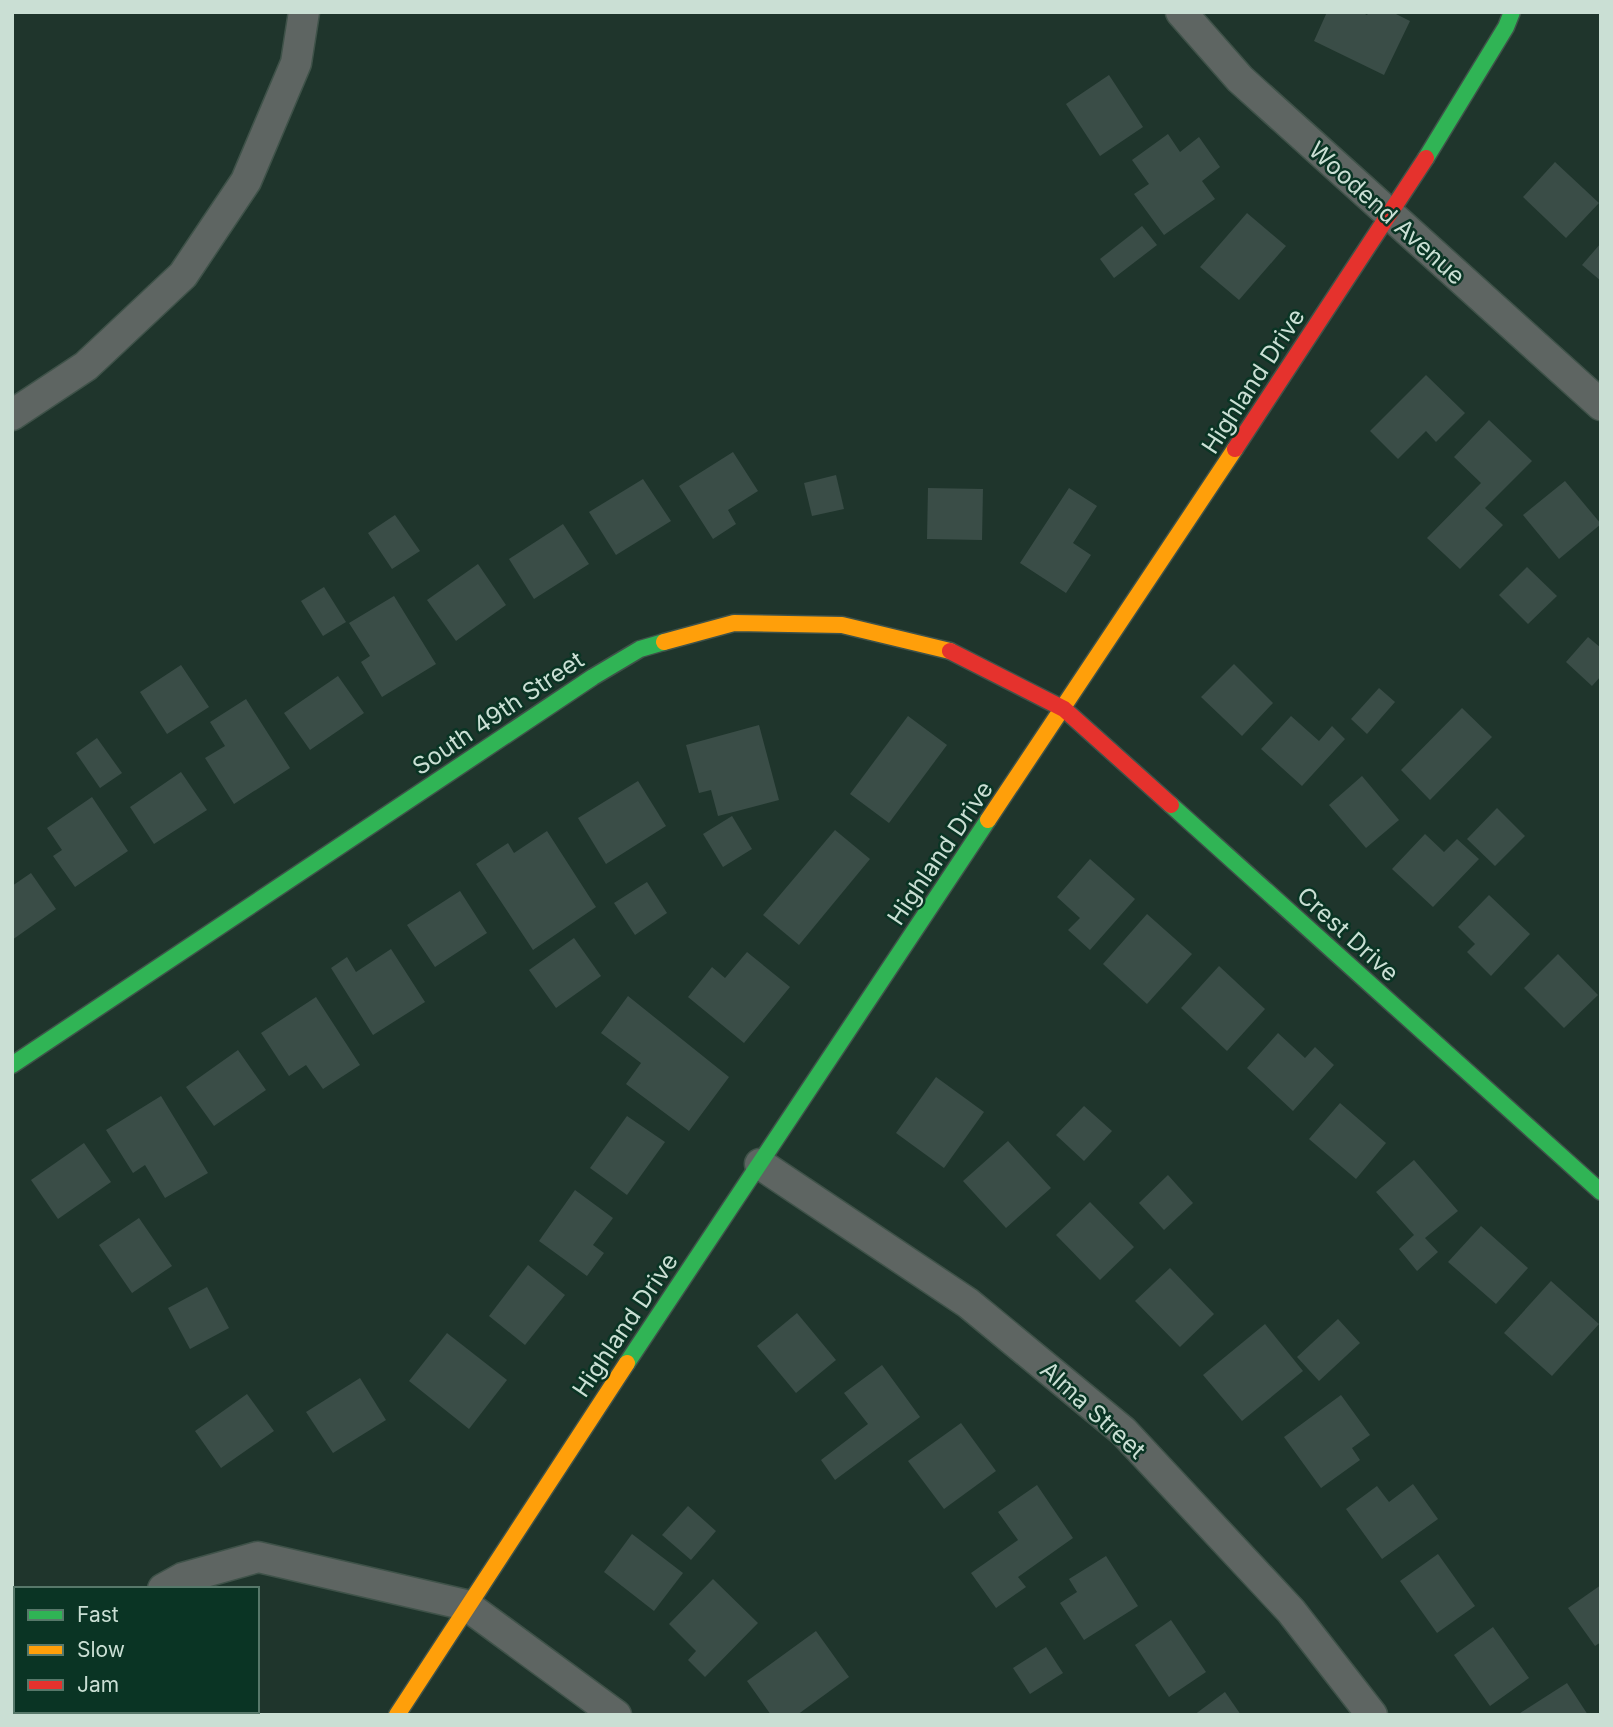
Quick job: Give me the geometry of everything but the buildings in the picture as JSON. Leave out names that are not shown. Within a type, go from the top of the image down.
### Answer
[{"type":"street","points":[[12,415],[86,366],[183,275],[246,181],[296,63],[304,12]]},
{"type":"street","name":"Woodend Avenue","points":[[1181,12],[1240,79],[1601,405]]},
{"type":"street","name":"Highland Drive","points":[[397,1715],[466,1605],[1064,709],[1389,216],[1506,27],[1512,12]]},
{"type":"street","name":"South 49th Street","points":[[12,1065],[581,684],[640,649],[734,623],[842,625],[956,652],[1064,709]]},
{"type":"street","name":"Crest Drive","points":[[1064,709],[1601,1192]]},
{"type":"street","name":"Alma Street","points":[[760,1164],[968,1303],[1123,1431],[1291,1611],[1372,1715]]},
{"type":"street","points":[[167,1587],[183,1578],[258,1557],[466,1605],[617,1715]]},
{"type":"traffic: fast","points":[[1426,158],[1506,27],[1512,12]]},
{"type":"traffic: fast","points":[[12,1065],[593,677],[640,649],[664,642]]},
{"type":"traffic: fast","points":[[1171,805],[1601,1192]]},
{"type":"traffic: fast","points":[[627,1363],[988,820]]},
{"type":"traffic: slow","points":[[988,820],[1235,449]]},
{"type":"traffic: slow","points":[[664,642],[734,623],[842,625],[950,651]]},
{"type":"traffic: slow","points":[[397,1715],[627,1363]]},
{"type":"traffic: jam","points":[[1235,449],[1426,158]]},
{"type":"traffic: jam","points":[[950,651],[1064,709],[1171,805]]}]
